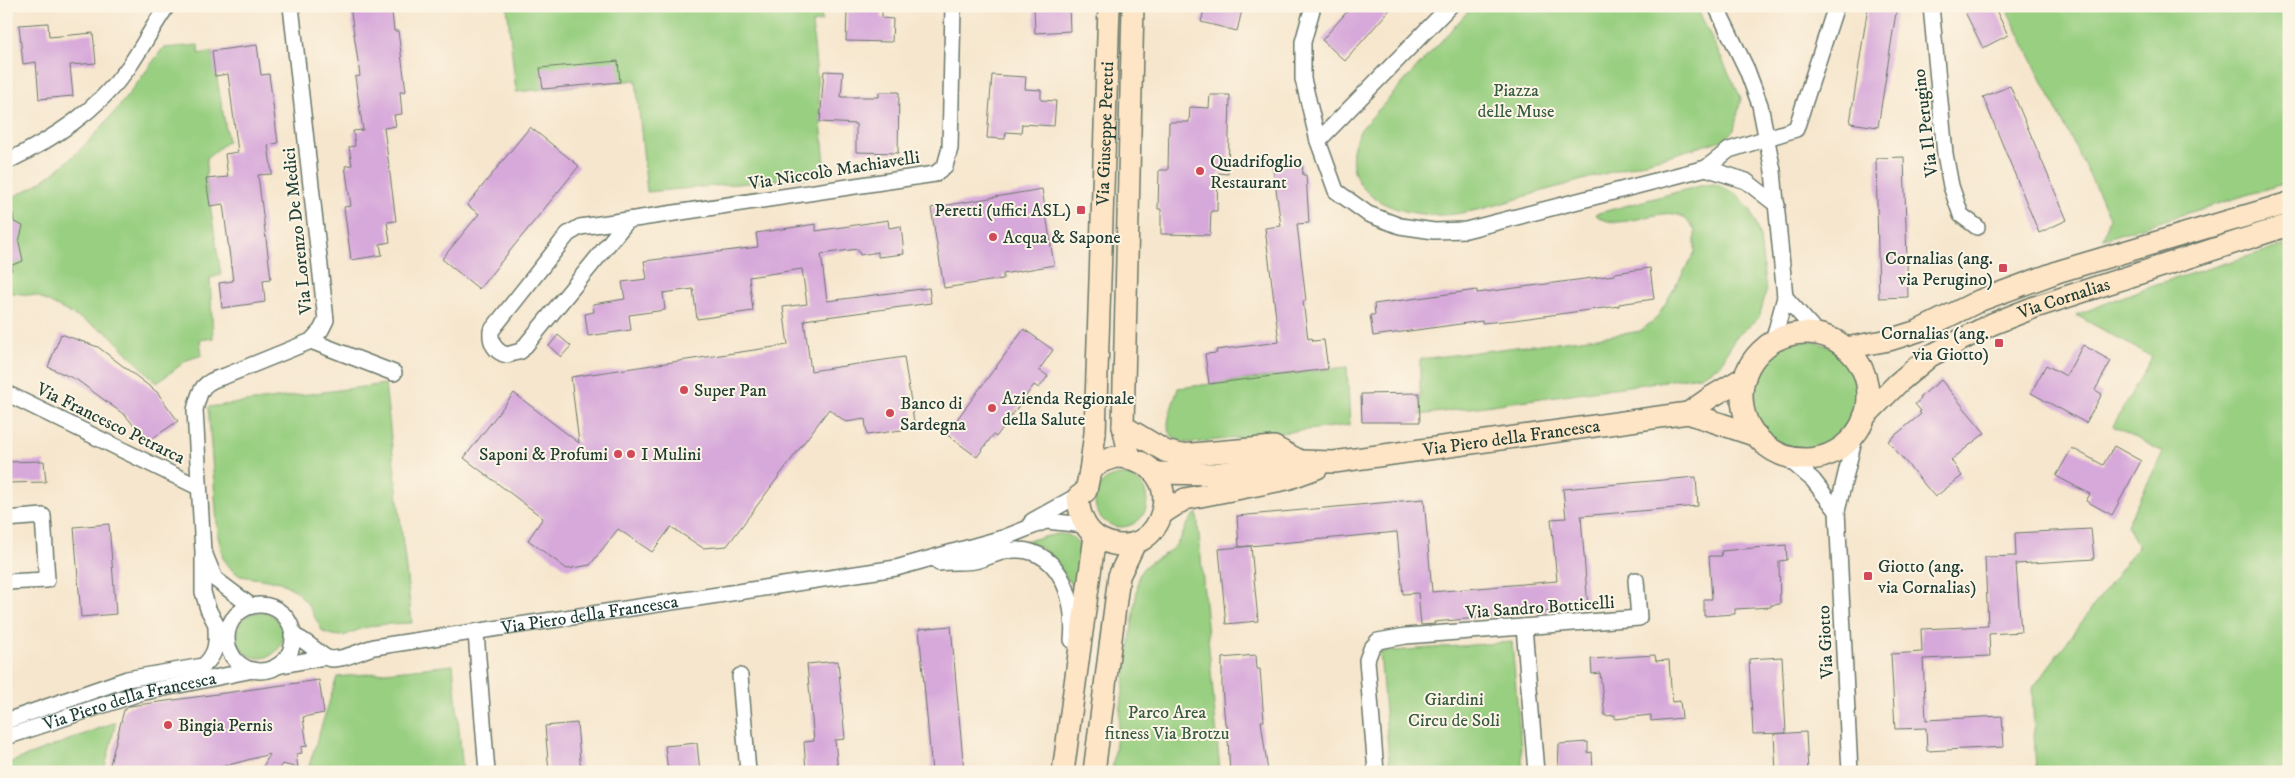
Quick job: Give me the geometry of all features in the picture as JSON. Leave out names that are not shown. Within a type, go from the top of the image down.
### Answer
[{"type":"street","points":[[6,162],[35,148],[71,125],[100,101],[127,69],[167,6]]},
{"type":"street","name":"Via Lorenzo De Medici","points":[[291,6],[326,320],[321,330],[311,341]]},
{"type":"street","name":"Via Niccolò Machiavelli","points":[[628,220],[521,351],[507,355],[496,349],[491,342],[491,332],[568,234],[580,227],[935,174],[945,166],[950,148],[953,6]]},
{"type":"street","name":"Via Giuseppe Peretti","points":[[1090,470],[1095,434],[1109,6]]},
{"type":"street","name":"Via Giuseppe Peretti","points":[[1130,458],[1123,426],[1133,6]]},
{"type":"street","points":[[1313,6],[1303,42],[1303,79],[1318,141],[1336,191],[1368,214],[1400,226],[1434,231],[1466,230],[1706,168],[1729,150],[1796,129],[1836,6]]},
{"type":"street","points":[[1318,141],[1450,6]]},
{"type":"street","points":[[1716,6],[1747,70],[1760,105],[1767,138],[1777,205],[1785,297],[1773,342]]},
{"type":"street","name":"Via Il Perugino","points":[[1931,6],[1945,154],[1951,186],[1961,215],[1977,227]]},
{"type":"street","points":[[1706,168],[1746,181],[1777,205]]},
{"type":"street","name":"Via Cornalias","points":[[1846,348],[1889,340],[1918,331],[1981,300],[2060,271],[2289,203]]},
{"type":"street","name":"Via Cornalias","points":[[1860,424],[1898,383],[1930,356],[1992,324],[2036,307],[2289,225]]},
{"type":"street","points":[[1785,297],[1818,334]]},
{"type":"street","points":[[1785,456],[1803,459],[1829,454],[1844,445],[1860,424],[1868,392],[1861,368],[1846,348],[1832,339],[1818,334],[1794,334],[1773,342],[1756,357],[1745,377],[1742,392],[1743,408],[1748,423],[1757,436],[1767,446],[1785,456],[1813,480],[1837,511]]},
{"type":"street","points":[[232,655],[208,609],[203,592],[204,552],[198,487],[195,410],[199,390],[212,380],[311,341],[394,373]]},
{"type":"street","name":"Via Piero della Francesca","points":[[1688,413],[1745,377]]},
{"type":"street","name":"Via Francesco Petrarca","points":[[6,393],[198,487]]},
{"type":"street","name":"Via Piero della Francesca","points":[[1155,473],[1215,474],[1300,461],[1334,462],[1688,413],[1757,436]]},
{"type":"street","name":"Via Giotto","points":[[1850,772],[1837,511],[1860,424]]},
{"type":"street","points":[[1123,426],[1165,451],[1180,455],[1274,447],[1300,461]]},
{"type":"street","points":[[1115,457],[1130,458],[1143,463],[1155,473],[1164,492],[1163,513],[1158,526],[1148,536],[1135,542],[1121,545],[1107,542],[1090,531],[1079,512],[1078,497],[1086,491],[1090,470],[1101,462],[1115,457]]},
{"type":"street","name":"Via Piero della Francesca","points":[[1163,513],[1184,499],[1287,479],[1334,462]]},
{"type":"street","name":"Via Piero della Francesca","points":[[1003,538],[1086,491]]},
{"type":"street","points":[[6,519],[43,516],[47,580],[6,582]]},
{"type":"street","name":"Via Piero della Francesca","points":[[896,568],[1003,538],[1046,521],[1090,531]]},
{"type":"street","points":[[1063,772],[1091,573],[1090,531]]},
{"type":"street","points":[[1094,772],[1119,576],[1135,542]]},
{"type":"street","name":"Via Piero della Francesca","points":[[6,736],[140,693],[253,670],[267,670],[276,666],[325,657],[342,658],[374,647],[896,568],[974,561],[1006,550],[1016,549],[1031,552],[1044,558],[1061,577],[1073,607],[1072,652],[1075,678]]},
{"type":"street","points":[[204,552],[215,579],[251,606],[261,605],[276,609],[287,620],[292,635],[288,655],[276,666]]},
{"type":"street","name":"Via Sandro Botticelli","points":[[1376,772],[1368,660],[1371,649],[1378,640],[1406,636],[1639,618],[1636,580]]},
{"type":"street","name":"Via Piero della Francesca","points":[[251,606],[240,611],[229,626],[227,638],[232,655],[238,663],[253,670]]},
{"type":"street","name":"Via Piero della Francesca","points":[[6,721],[127,679],[203,666],[210,660],[216,650],[216,624]]},
{"type":"street","points":[[1524,627],[1536,772]]},
{"type":"street","points":[[476,633],[487,772]]},
{"type":"street","points":[[292,635],[303,638],[325,657]]},
{"type":"street","points":[[740,676],[748,772]]},
{"type":"green space","points":[[507,6],[820,6],[822,21],[812,23],[826,176],[647,192],[636,80],[516,92]]},
{"type":"green space","name":"Piazza delle Muse","points":[[1473,6],[1696,6],[1741,98],[1734,130],[1726,139],[1476,210],[1449,215],[1436,215],[1421,214],[1391,207],[1366,191],[1358,180],[1353,167],[1353,150],[1356,140],[1361,129]]},
{"type":"green space","points":[[2005,6],[2289,6],[2289,182],[2103,239],[2110,217]]},
{"type":"green space","points":[[198,45],[199,54],[212,51],[228,141],[207,158],[206,179],[221,275],[210,278],[213,338],[200,340],[202,355],[187,360],[157,383],[108,333],[37,296],[6,292],[6,199],[30,189],[74,156],[114,113],[163,48]]},
{"type":"green space","points":[[1715,184],[1735,193],[1751,210],[1760,238],[1766,292],[1759,318],[1735,338],[1720,365],[1700,376],[1420,415],[1420,359],[1629,333],[1640,331],[1657,318],[1695,252],[1695,230],[1688,221],[1678,215],[1659,214],[1614,222],[1604,220],[1595,214],[1703,185]]},
{"type":"green space","points":[[2289,244],[2289,772],[2036,772],[2032,689],[2138,546],[2127,525],[2163,452],[2113,426],[2152,357],[2076,315],[2153,285]]},
{"type":"green space","points":[[1805,341],[1826,345],[1843,357],[1855,374],[1859,395],[1855,416],[1843,433],[1826,445],[1805,449],[1784,445],[1767,433],[1755,416],[1751,395],[1755,374],[1767,357],[1784,345]]},
{"type":"green space","points":[[1347,367],[1350,425],[1192,443],[1180,441],[1173,437],[1169,431],[1169,416],[1178,388]]},
{"type":"green space","points":[[385,384],[412,623],[379,625],[361,629],[347,635],[331,635],[323,632],[307,603],[295,590],[280,582],[240,576],[231,569],[223,558],[218,536],[208,407]]},
{"type":"green space","points":[[1116,475],[1126,475],[1140,482],[1147,496],[1147,506],[1140,520],[1126,527],[1116,527],[1106,523],[1099,516],[1095,506],[1095,496],[1099,486],[1106,479]]},
{"type":"green space","name":"Parco Area fitness Via Brotzu","points":[[1197,513],[1220,772],[1112,772],[1139,575],[1150,562],[1175,546],[1190,520]]},
{"type":"green space","points":[[1058,534],[1071,536],[1080,546],[1075,591],[1060,568],[1042,549],[1025,541]]},
{"type":"green space","points":[[260,612],[273,616],[279,622],[283,635],[279,648],[273,654],[260,658],[247,654],[241,648],[237,635],[241,622],[247,616]]},
{"type":"green space","name":"Giardini Circu de Soli","points":[[1512,642],[1523,772],[1390,772],[1380,652]]},
{"type":"green space","points":[[453,665],[463,772],[307,772],[337,677]]},
{"type":"green space","points":[[116,722],[104,772],[6,772],[6,764]]},
{"type":"building","points":[[350,6],[383,6],[384,13],[392,11],[394,31],[398,31],[406,91],[400,92],[402,114],[394,115],[396,126],[384,128],[396,221],[387,222],[390,242],[380,244],[382,255],[351,260],[344,207],[351,206],[345,166],[352,165],[349,147],[355,146],[353,131],[363,130],[355,77],[360,76]]},
{"type":"building","points":[[855,6],[882,6],[882,18],[893,19],[892,42],[846,41],[847,12],[855,12]]},
{"type":"building","points":[[1034,6],[1069,6],[1070,31],[1035,33]]},
{"type":"building","points":[[1205,6],[1243,6],[1237,31],[1201,22]]},
{"type":"building","points":[[1352,6],[1393,6],[1345,61],[1322,40]]},
{"type":"building","points":[[1868,6],[1897,6],[1878,127],[1850,123]]},
{"type":"building","points":[[1962,6],[1994,6],[2008,35],[1983,48]]},
{"type":"building","points":[[48,23],[49,37],[93,33],[96,63],[70,65],[73,96],[39,99],[36,62],[23,64],[19,25]]},
{"type":"building","points":[[257,45],[261,75],[269,74],[278,143],[268,145],[272,174],[258,175],[271,279],[263,280],[265,302],[222,308],[219,283],[233,281],[223,204],[210,206],[206,179],[228,177],[225,154],[238,152],[228,74],[215,76],[212,51]]},
{"type":"building","points":[[618,61],[620,82],[543,89],[540,68]]},
{"type":"building","points":[[824,71],[843,72],[841,97],[879,97],[879,92],[899,92],[898,153],[856,152],[856,124],[820,122]]},
{"type":"building","points":[[992,75],[1026,77],[1025,89],[1041,90],[1041,100],[1056,101],[1054,126],[1022,124],[1021,133],[1006,132],[1005,139],[987,138]]},
{"type":"building","points":[[2010,86],[2067,220],[2039,233],[1983,97]]},
{"type":"building","points":[[1210,95],[1230,95],[1228,174],[1218,173],[1217,211],[1211,211],[1210,235],[1161,234],[1161,209],[1158,209],[1159,170],[1168,170],[1169,122],[1189,122],[1190,107],[1209,108]]},
{"type":"building","points":[[530,127],[579,166],[479,289],[442,259],[479,214],[467,205]]},
{"type":"building","points":[[1904,157],[1908,297],[1879,298],[1876,158]]},
{"type":"building","points":[[1302,163],[1303,175],[1306,175],[1309,223],[1297,224],[1306,301],[1303,301],[1308,339],[1312,338],[1313,341],[1324,340],[1328,369],[1209,384],[1205,354],[1217,353],[1216,350],[1279,342],[1265,228],[1281,226],[1273,167]]},
{"type":"building","name":"Acqua & Sapone","points":[[1042,189],[1054,265],[1003,274],[1003,279],[944,288],[931,208]]},
{"type":"building","points":[[13,214],[14,222],[23,226],[19,242],[23,261],[12,265],[11,271],[6,270],[6,215]]},
{"type":"building","name":"I Mulini","points":[[888,220],[889,228],[901,226],[904,254],[878,257],[878,252],[860,255],[858,249],[821,254],[827,301],[929,288],[931,303],[804,320],[811,371],[904,357],[915,428],[867,435],[865,419],[846,422],[829,409],[727,546],[703,548],[671,527],[652,552],[618,529],[590,565],[567,569],[528,540],[543,518],[464,458],[514,393],[579,443],[571,377],[788,345],[783,307],[807,304],[802,269],[749,277],[753,311],[697,319],[693,289],[663,293],[665,310],[629,315],[631,330],[588,336],[585,314],[594,312],[593,304],[625,299],[622,282],[647,279],[644,261],[758,247],[756,233],[816,224],[816,231]]},
{"type":"building","points":[[1650,268],[1654,299],[1619,304],[1619,306],[1514,320],[1482,323],[1482,321],[1373,336],[1370,315],[1375,315],[1374,304],[1477,290],[1477,293],[1615,275],[1615,273]]},
{"type":"building","name":"Azienda Regionale della Salute","points":[[1024,329],[1053,350],[1039,370],[1048,376],[1039,388],[1034,385],[996,437],[993,435],[977,457],[946,434]]},
{"type":"building","points":[[61,334],[98,347],[157,392],[178,421],[147,442],[126,416],[77,380],[48,367]]},
{"type":"building","points":[[558,335],[571,346],[561,357],[549,346]]},
{"type":"building","points":[[2083,345],[2111,361],[2095,390],[2102,394],[2086,423],[2031,393],[2046,365],[2066,376]]},
{"type":"building","points":[[1941,380],[1985,433],[1951,460],[1962,476],[1935,497],[1888,441],[1921,414],[1919,412],[1921,411],[1915,404],[1921,399],[1920,397]]},
{"type":"building","points":[[1419,393],[1420,422],[1362,422],[1361,394]]},
{"type":"building","points":[[2114,446],[2141,461],[2112,515],[2086,501],[2090,494],[2056,476],[2072,448],[2103,465]]},
{"type":"building","points":[[44,461],[46,482],[6,483],[6,462]]},
{"type":"building","points":[[1696,477],[1698,506],[1581,516],[1588,608],[1434,622],[1435,624],[1421,625],[1418,593],[1403,594],[1397,532],[1239,547],[1237,516],[1424,499],[1432,592],[1557,581],[1551,519],[1566,518],[1563,489]]},
{"type":"building","points":[[109,524],[116,614],[81,617],[74,527]]},
{"type":"building","points":[[2091,529],[2094,559],[2016,564],[2021,632],[1989,634],[1990,656],[1923,659],[1926,720],[2002,716],[2004,747],[1927,751],[1926,728],[1895,729],[1891,654],[1922,652],[1921,629],[1988,626],[1985,557],[2016,556],[2015,533]]},
{"type":"building","points":[[1786,545],[1787,560],[1779,561],[1780,604],[1771,605],[1771,607],[1735,609],[1735,614],[1704,616],[1704,599],[1712,599],[1709,556],[1722,556],[1721,551]]},
{"type":"building","points":[[1251,546],[1258,621],[1226,624],[1219,549]]},
{"type":"building","points":[[951,626],[964,772],[932,772],[919,629]]},
{"type":"building","points":[[1256,655],[1257,669],[1260,669],[1264,721],[1261,721],[1268,772],[1230,772],[1227,724],[1225,724],[1222,687],[1222,658]]},
{"type":"building","points":[[1655,655],[1656,661],[1669,660],[1672,702],[1680,701],[1682,718],[1651,721],[1651,715],[1615,719],[1615,715],[1605,716],[1600,673],[1592,674],[1591,659]]},
{"type":"building","points":[[1782,657],[1786,733],[1753,734],[1749,659]]},
{"type":"building","points":[[838,661],[845,739],[835,740],[838,772],[806,772],[804,742],[814,741],[807,664]]},
{"type":"building","name":"Bingia Pernis","points":[[319,680],[324,713],[303,717],[307,746],[301,747],[302,753],[296,754],[298,768],[282,764],[277,772],[260,772],[270,754],[202,772],[108,772],[124,710],[130,706]]},
{"type":"building","points":[[577,723],[581,772],[549,772],[545,726]]},
{"type":"building","points":[[1806,732],[1808,772],[1776,772],[1774,734]]},
{"type":"building","points":[[1588,742],[1588,753],[1592,752],[1593,771],[1558,772],[1559,744]]},
{"type":"building","points":[[697,743],[700,772],[668,772],[665,746]]},
{"type":"place","name":"Quadrifoglio Restaurant","points":[[1200,171]]},
{"type":"place","name":"Peretti (uffici ASL)","points":[[1081,210]]},
{"type":"place","name":"Acqua & Sapone","points":[[993,237]]},
{"type":"place","name":"Cornalias (ang. via Perugino)","points":[[2003,268]]},
{"type":"place","name":"Cornalias (ang. via Giotto)","points":[[1999,343]]},
{"type":"place","name":"Super Pan","points":[[684,390]]},
{"type":"place","name":"Azienda Regionale della Salute","points":[[992,408]]},
{"type":"place","name":"Banco di Sardegna","points":[[890,413]]},
{"type":"place","name":"Saponi & Profumi","points":[[618,454]]},
{"type":"place","name":"I Mulini","points":[[631,454]]},
{"type":"place","name":"Giotto (ang. via Cornalias)","points":[[1868,576]]},
{"type":"place","name":"Bingia Pernis","points":[[168,725]]}]
